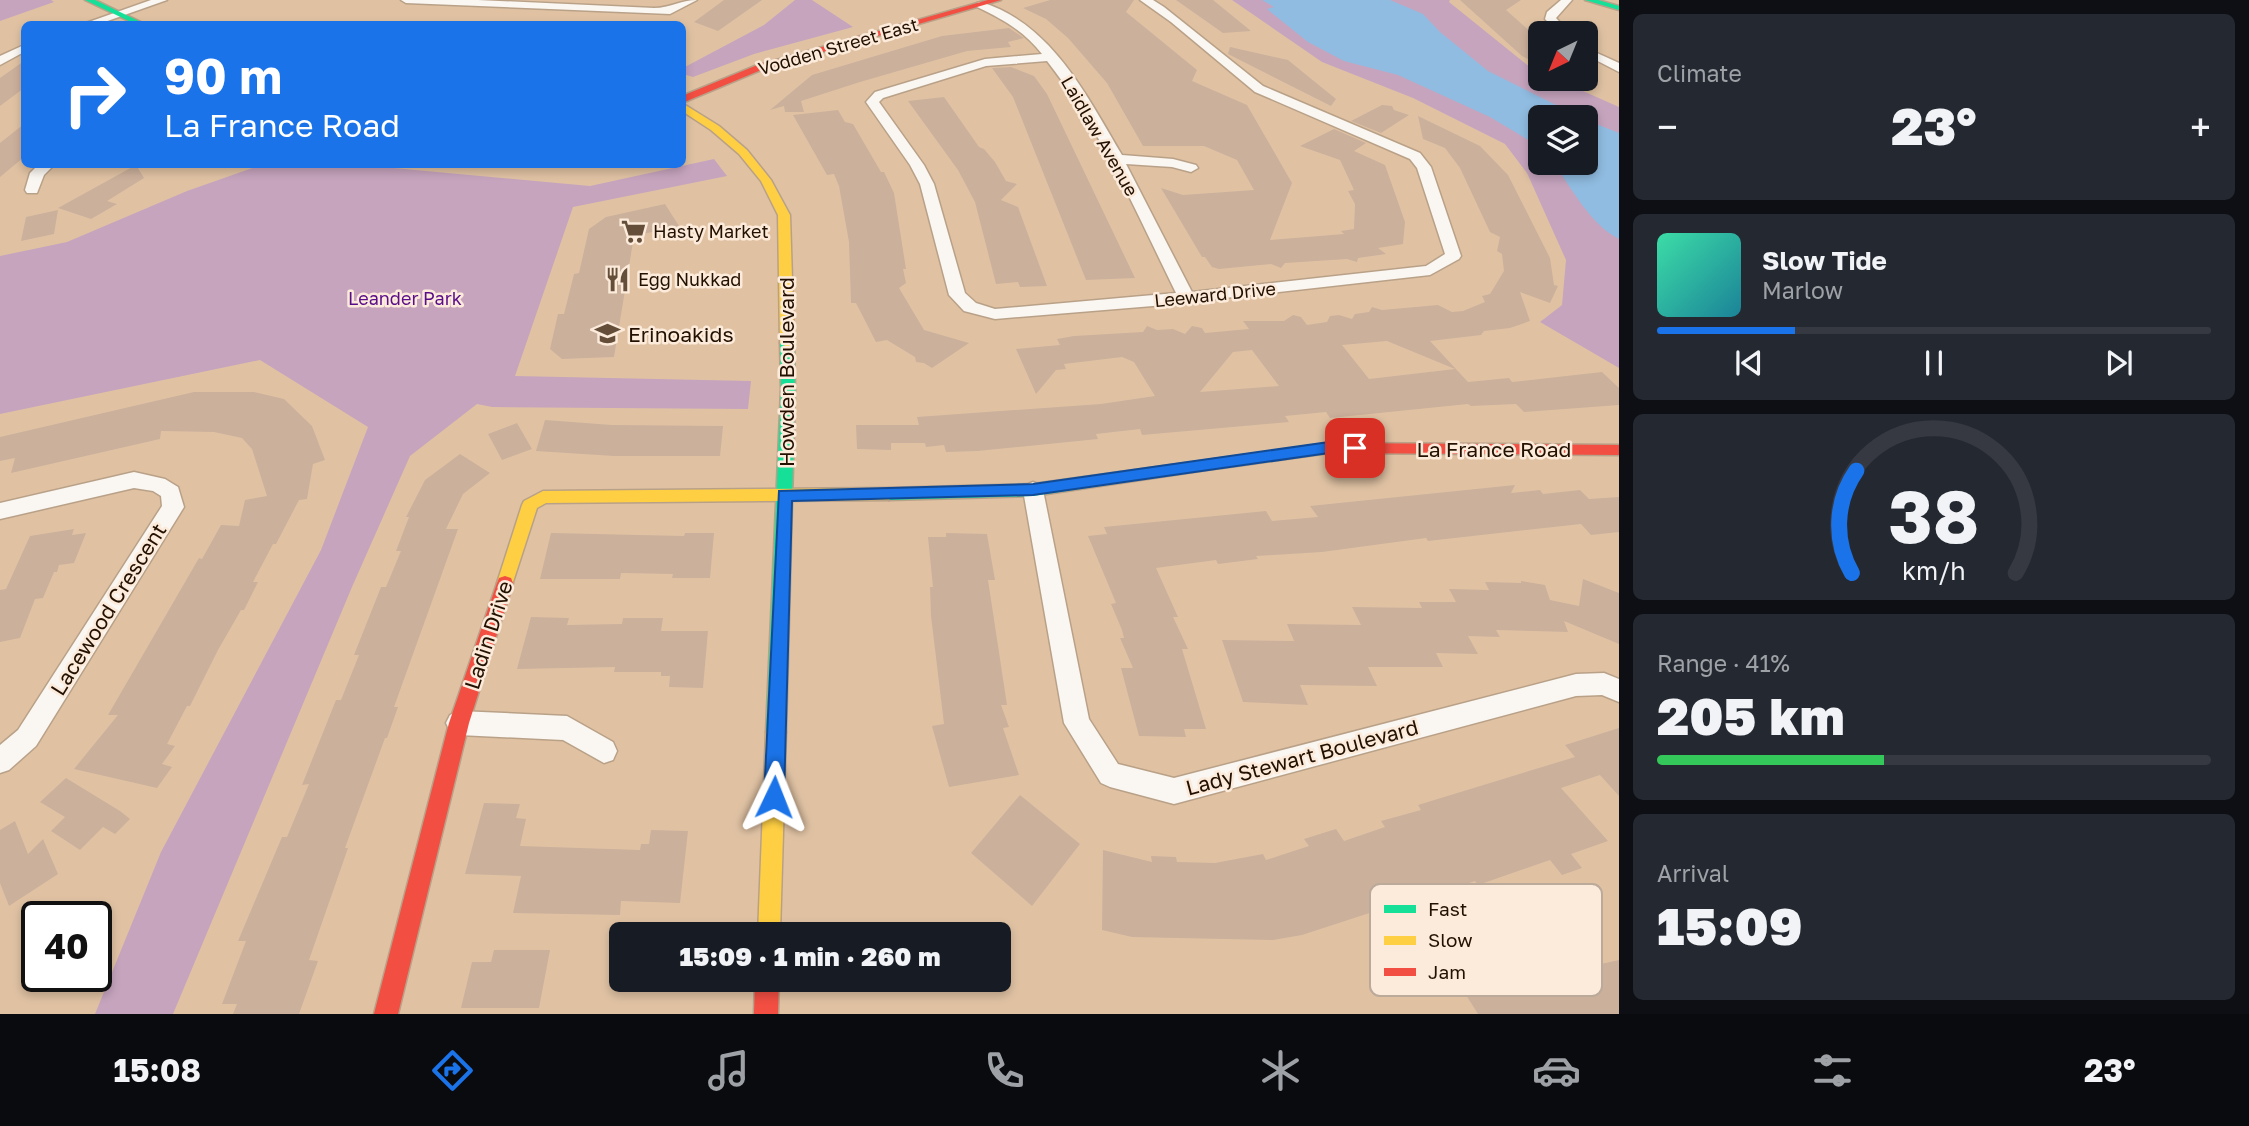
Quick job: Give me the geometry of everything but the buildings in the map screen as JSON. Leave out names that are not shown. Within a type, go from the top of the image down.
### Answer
[{"type":"street","points":[[89,0],[133,21]]},
{"type":"street","points":[[99,21],[162,0]]},
{"type":"street","points":[[405,0],[654,11],[670,11],[692,0]]},
{"type":"street","name":"Leeward Drive","points":[[1051,57],[985,63],[879,95],[872,102],[917,165],[927,184],[957,295],[970,307],[995,314],[1186,296],[1430,270],[1453,256],[1424,167],[1415,156],[1241,79],[1166,12],[1145,0]]},
{"type":"street","points":[[1552,21],[1551,14],[1567,0]]},
{"type":"street","points":[[1589,0],[1619,8]]},
{"type":"street","name":"Laidlaw Avenue","points":[[989,2],[1023,28],[1051,57],[1076,89],[1117,159],[1186,296]]},
{"type":"street","name":"Vodden Street East","points":[[686,98],[758,68],[989,2]]},
{"type":"street","points":[[0,61],[21,50]]},
{"type":"street","points":[[1598,57],[1619,68]]},
{"type":"street","name":"Howden Boulevard","points":[[686,109],[740,146],[759,166],[775,192],[784,215],[789,323],[769,922]]},
{"type":"street","points":[[1117,159],[1173,163],[1191,168]]},
{"type":"street","points":[[32,190],[37,173],[43,168]]},
{"type":"street","name":"La France Road","points":[[784,495],[1033,490],[1329,448],[1619,450]]},
{"type":"street","name":"Lacewood Crescent","points":[[0,512],[134,480],[158,484],[172,492],[173,507],[27,738],[0,761]]},
{"type":"street","name":"Lady Stewart Boulevard","points":[[1033,490],[1077,723],[1110,774],[1174,791],[1576,685],[1604,684],[1619,691]]},
{"type":"street","name":"Ladin Drive","points":[[386,1014],[459,723],[530,505],[543,497],[558,495],[784,495]]},
{"type":"street","points":[[459,723],[567,728],[604,751]]},
{"type":"street","points":[[766,1014],[767,992]]},
{"type":"green space","points":[[0,0],[51,0],[54,2],[0,21]]},
{"type":"green space","points":[[795,0],[812,0],[853,27],[754,54],[693,77],[686,75],[686,66],[764,25]]},
{"type":"green space","points":[[1232,0],[1450,0],[1449,2],[1528,66],[1528,91],[1583,91],[1619,107],[1619,368],[1540,322],[1562,305],[1566,260],[1527,173],[1505,144],[1413,98],[1322,62]]},
{"type":"green space","name":"Leander Park","points":[[714,159],[727,176],[573,207],[515,376],[751,381],[748,409],[492,407],[477,404],[410,456],[352,587],[173,1014],[95,1014],[104,992],[112,992],[112,972],[161,852],[321,550],[368,427],[260,360],[0,414],[0,256],[67,242],[187,191],[252,168],[394,168],[590,186],[673,168],[686,168],[686,165]]},
{"type":"water","points":[[1262,0],[1390,0],[1423,14],[1440,32],[1488,71],[1556,105],[1528,105],[1528,140],[1490,117],[1398,75],[1344,61],[1308,42],[1267,9],[1274,7]]},
{"type":"water","points":[[1598,125],[1619,133],[1619,239],[1599,225],[1562,175],[1598,175]]},
{"type":"traffic: fast","points":[[89,0],[134,21]]},
{"type":"traffic: fast","points":[[1589,0],[1619,8]]},
{"type":"traffic: fast","points":[[776,732],[788,389],[787,343]]},
{"type":"traffic: fast","points":[[889,494],[1033,490],[1222,463]]},
{"type":"traffic: slow","points":[[686,109],[715,128],[743,152],[766,180],[784,215],[787,343]]},
{"type":"traffic: slow","points":[[505,583],[530,505],[543,497],[889,494]]},
{"type":"traffic: slow","points":[[769,922],[776,732]]},
{"type":"traffic: jam","points":[[686,98],[758,68],[997,0]]},
{"type":"traffic: jam","points":[[1222,463],[1329,448],[1619,450]]},
{"type":"traffic: jam","points":[[386,1014],[459,723],[505,583]]},
{"type":"traffic: jam","points":[[766,1014],[767,992]]},
{"type":"place","name":"Hasty Market","points":[[633,231]]},
{"type":"place","name":"Egg Nukkad","points":[[618,279]]},
{"type":"place","name":"Erinoakids","points":[[608,334]]},
{"type":"route","points":[[774,797],[784,495],[1033,490],[1329,448],[1355,448]]}]
